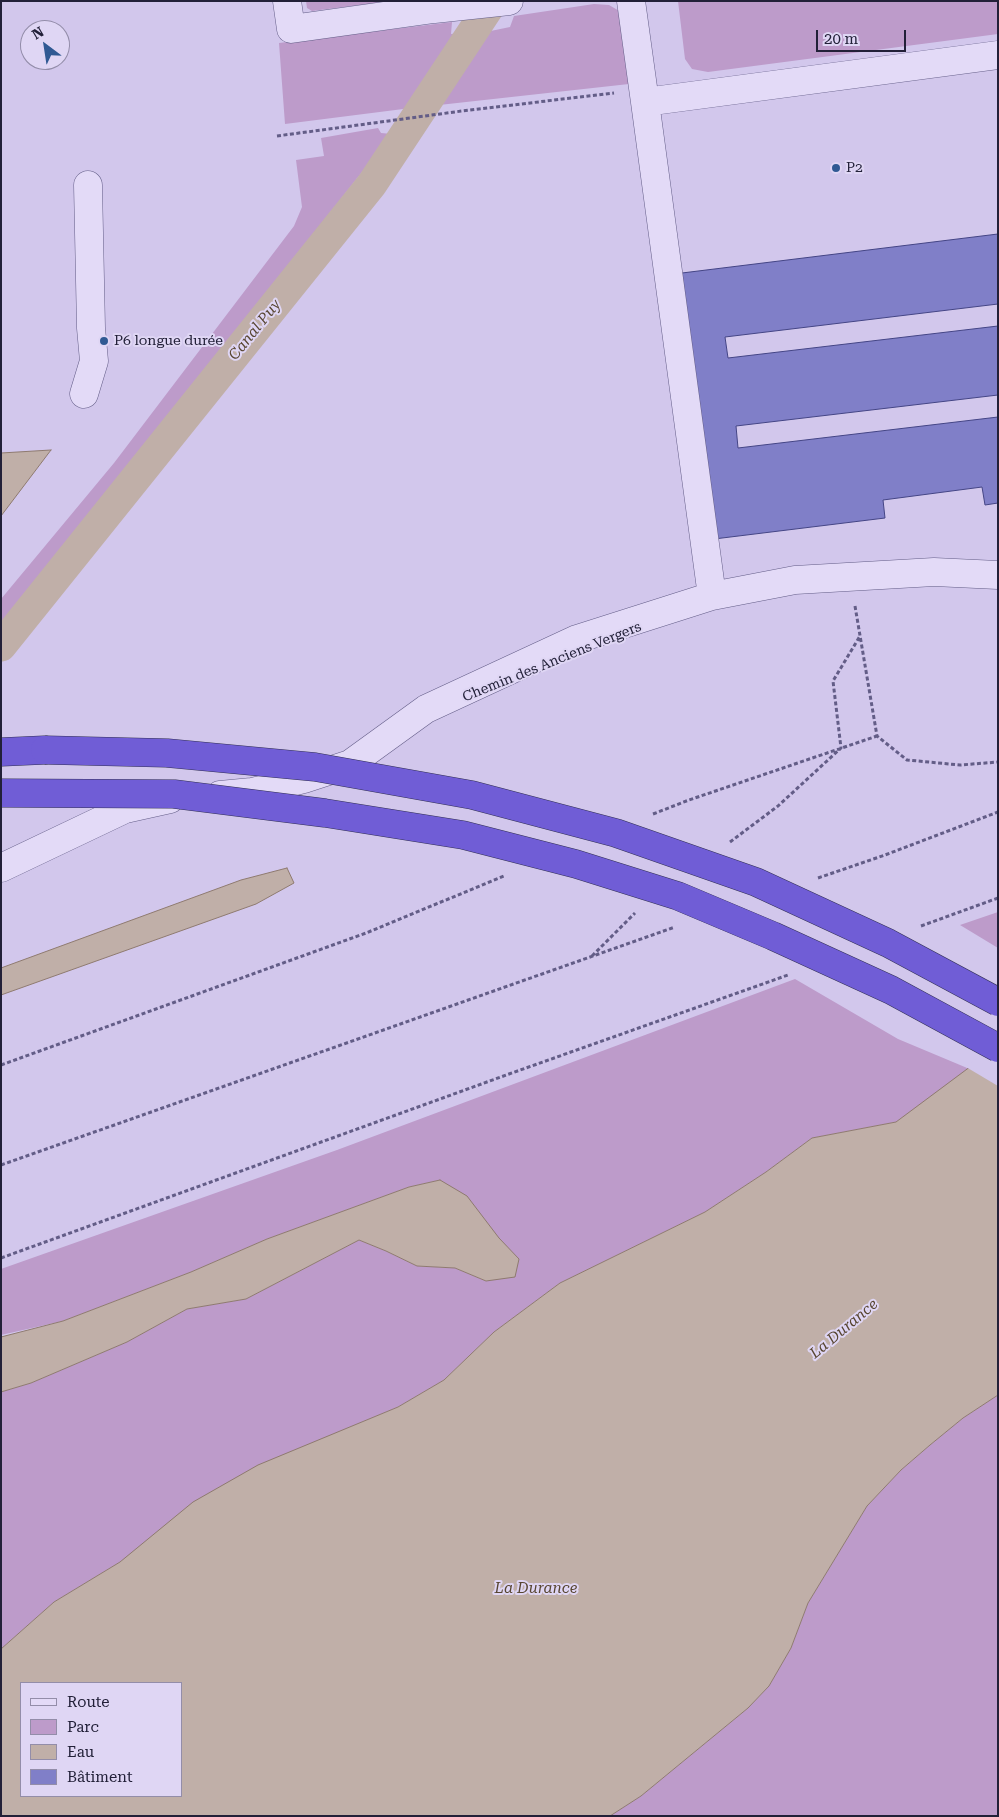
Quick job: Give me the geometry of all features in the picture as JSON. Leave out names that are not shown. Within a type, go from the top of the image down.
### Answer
[{"type":"highway","points":[[1,752],[45,750],[177,754],[314,767],[472,795],[616,833],[756,882],[888,943],[998,1002]]},
{"type":"highway","points":[[1,793],[174,794],[325,812],[463,835],[576,864],[678,896],[773,936],[891,990],[998,1048]]},
{"type":"lane","points":[[287,1],[291,29],[434,5],[469,6],[509,1]]},
{"type":"lane","points":[[631,1],[712,596]]},
{"type":"lane","points":[[644,96],[998,55]]},
{"type":"lane","points":[[84,394],[94,361],[91,328],[88,185]]},
{"type":"lane","points":[[1,868],[125,810],[169,799],[252,792],[304,779],[350,764],[426,709],[577,639],[712,596],[795,580],[934,572],[998,575]]},
{"type":"path","points":[[278,136],[462,111],[644,96]]},
{"type":"path","points":[[849,577],[877,736],[906,760],[960,765],[998,762]]},
{"type":"path","points":[[841,748],[832,681],[860,636]]},
{"type":"path","points":[[652,815],[689,800],[877,736]]},
{"type":"path","points":[[812,880],[885,855],[998,812]]},
{"type":"path","points":[[1,1065],[366,933],[504,876]]},
{"type":"path","points":[[920,927],[998,898]]},
{"type":"path","points":[[1,1166],[683,924]]},
{"type":"path","points":[[1,1258],[789,975]]},
{"type":"green space","points":[[306,1],[392,1],[312,11],[307,8]]},
{"type":"green space","points":[[678,1],[998,1],[998,34],[708,72],[692,69],[685,59]]},
{"type":"green space","points":[[594,4],[609,5],[621,12],[629,84],[430,106],[481,33],[510,27],[514,16]]},
{"type":"green space","points":[[452,22],[451,34],[471,31],[419,107],[285,124],[279,43]]},
{"type":"green space","points":[[378,128],[381,133],[392,134],[1,630],[1,599],[114,463],[294,226],[302,207],[296,160],[324,156],[321,138]]},
{"type":"green space","points":[[998,912],[998,948],[960,925]]},
{"type":"green space","points":[[795,979],[898,1039],[972,1070],[896,1122],[812,1138],[766,1172],[705,1212],[560,1283],[494,1332],[444,1380],[398,1407],[346,1429],[54,1602],[1,1649],[1,1392],[31,1383],[127,1342],[187,1309],[246,1299],[359,1240],[417,1266],[455,1268],[486,1281],[519,1259],[440,1180],[409,1187],[267,1239],[191,1272],[63,1321],[1,1335],[1,1269],[337,1150]]},
{"type":"green space","points":[[998,1395],[998,1816],[610,1816],[641,1796],[748,1708],[769,1686],[791,1648],[808,1603],[867,1506],[901,1470],[930,1445],[963,1418]]},
{"type":"water","points":[[51,450],[1,516],[1,453]]},
{"type":"water","points":[[287,868],[294,883],[256,904],[1,995],[1,968],[241,880]]},
{"type":"water","name":"La Durance","points":[[998,1046],[998,1395],[963,1418],[930,1445],[901,1470],[867,1506],[808,1603],[791,1648],[769,1686],[748,1708],[641,1796],[610,1816],[1,1816],[1,1649],[54,1602],[120,1562],[193,1502],[258,1465],[398,1407],[444,1380],[494,1332],[560,1283],[705,1212],[766,1172],[812,1138],[896,1122]]},
{"type":"water","points":[[440,1180],[467,1196],[499,1238],[519,1259],[515,1277],[486,1281],[455,1268],[417,1266],[359,1240],[246,1299],[187,1309],[127,1342],[31,1383],[1,1392],[1,1337],[63,1321],[191,1272],[267,1239],[409,1187]]},
{"type":"pier","points":[[998,1043],[998,1086],[966,1067]]},
{"type":"building","points":[[998,234],[998,304],[725,337],[728,358],[998,326],[998,395],[736,426],[738,448],[998,417],[998,503],[985,505],[982,487],[883,500],[885,518],[714,539],[682,273]]},
{"type":"waterway","name":"Canal Puy","points":[[1,646],[372,184],[493,1]]},
{"type":"place","name":"P2","points":[[836,168]]},
{"type":"place","name":"P6 longue durée","points":[[104,341]]}]
